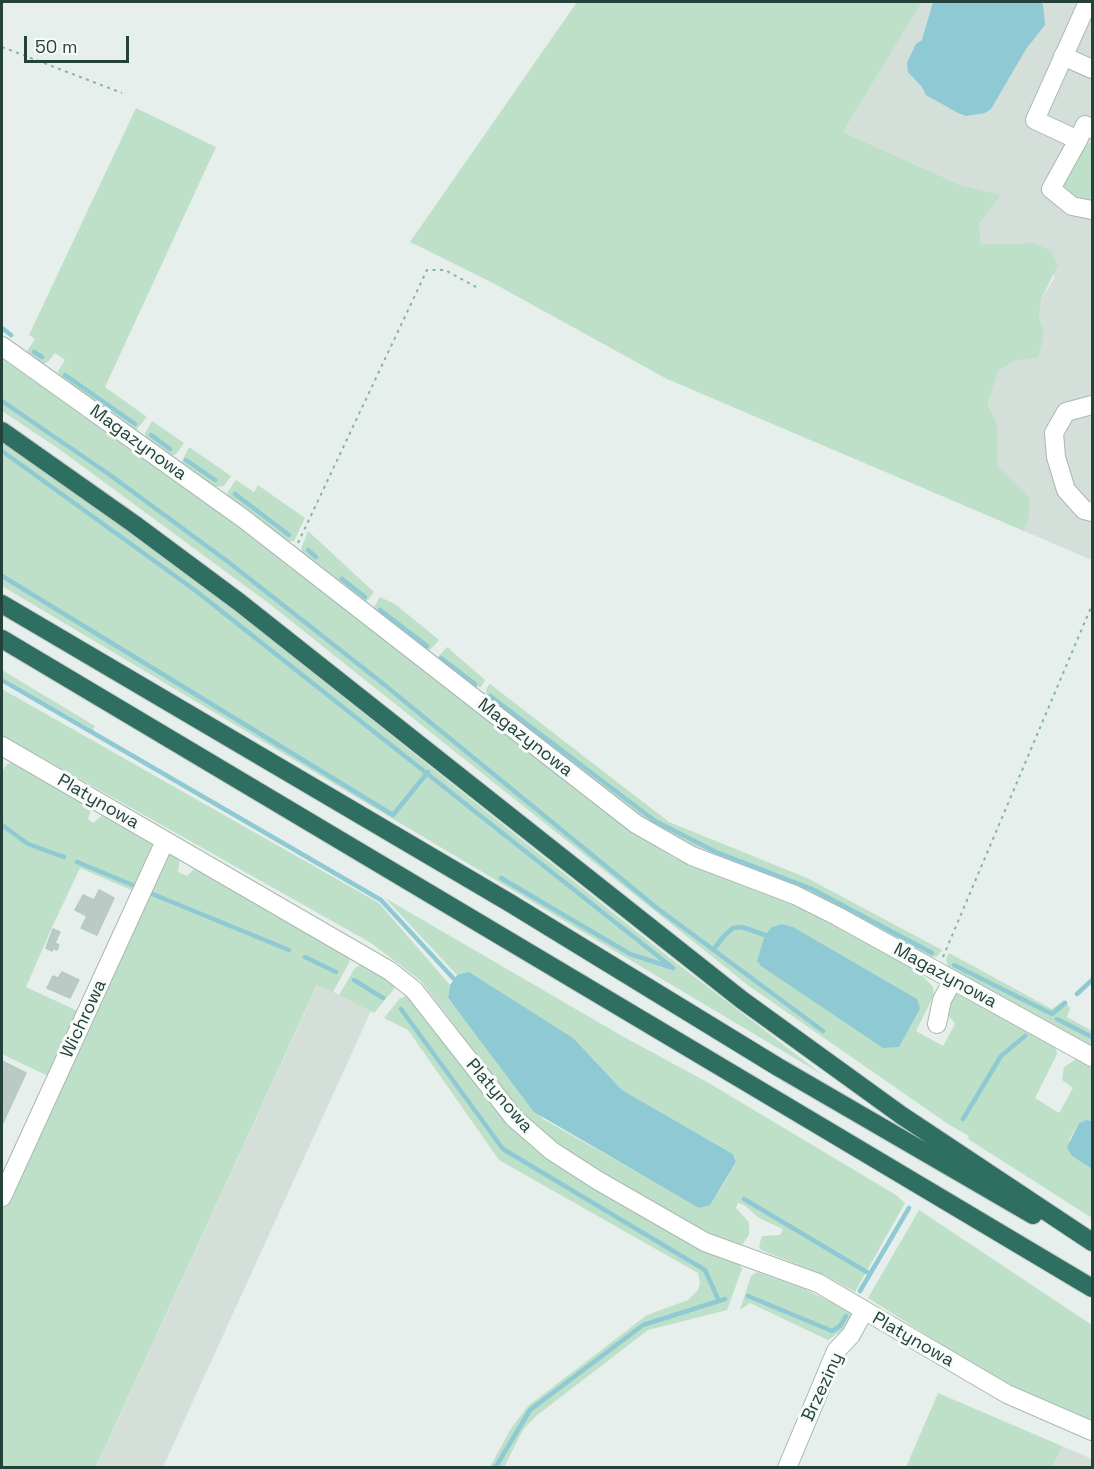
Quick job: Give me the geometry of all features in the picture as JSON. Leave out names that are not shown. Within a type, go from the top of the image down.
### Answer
[{"type":"highway","points":[[2,431],[134,524],[239,602],[742,1000],[901,1115],[1092,1242]]},
{"type":"highway","points":[[2,604],[500,897],[950,1169],[1092,1248]]},
{"type":"highway","points":[[2,639],[1092,1288]]},
{"type":"street","points":[[1088,2],[1035,120],[1087,126],[1051,189],[1072,206],[1092,210]]},
{"type":"street","points":[[1063,56],[1092,69]]},
{"type":"street","name":"Magazynowa","points":[[2,346],[145,447],[291,556],[636,824],[692,856],[795,895],[1092,1057]]},
{"type":"street","points":[[1092,405],[1066,412],[1054,433],[1056,457],[1066,490],[1084,510],[1092,512]]},
{"type":"street","name":"Platynowa","points":[[2,747],[359,951],[414,990],[497,1099],[552,1151],[705,1242],[818,1283],[1007,1394],[1092,1431]]},
{"type":"street","name":"Wichrowa","points":[[2,1197],[165,841]]},
{"type":"street","points":[[937,1024],[942,1000],[953,980]]},
{"type":"street","name":"Brzeziny","points":[[787,1467],[836,1351],[851,1335],[864,1311]]},
{"type":"path","points":[[2,47],[122,93]]},
{"type":"path","points":[[291,556],[304,533],[427,270],[445,270],[476,287]]},
{"type":"path","points":[[936,970],[1031,755],[1092,605]]},
{"type":"shaded area","points":[[922,2],[1092,2],[1092,560],[1024,531],[1029,516],[1008,477],[997,466],[997,424],[988,404],[998,371],[1015,361],[1044,335],[1039,316],[1041,300],[1055,277],[1033,243],[981,244],[979,224],[1000,195],[961,185],[843,132]]},
{"type":"shaded area","points":[[318,984],[371,1011],[163,1467],[96,1468]]},
{"type":"shaded area","points":[[1062,1446],[1092,1459],[1092,1467],[1053,1468]]},
{"type":"green space","points":[[577,2],[922,2],[843,132],[961,185],[1001,195],[979,224],[981,244],[1033,243],[1050,250],[1058,265],[1041,300],[1039,316],[1044,335],[1038,357],[1015,361],[998,371],[988,404],[997,424],[997,466],[1029,497],[1029,516],[1024,531],[667,379],[491,282],[410,242]]},
{"type":"green space","points":[[136,108],[216,147],[105,387],[147,417],[136,430],[59,377],[58,371],[65,360],[55,353],[48,362],[41,364],[27,351],[35,339],[29,335]]},
{"type":"green space","points":[[1092,144],[1092,204],[1083,202],[1068,193],[1065,181],[1085,145]]},
{"type":"green space","points":[[2,356],[203,500],[623,825],[674,858],[801,908],[918,971],[933,987],[934,995],[916,1031],[943,1046],[955,1024],[946,1012],[953,996],[957,994],[1051,1043],[1056,1048],[1057,1054],[1035,1098],[1059,1113],[1073,1088],[1062,1080],[1064,1067],[1076,1059],[1092,1068],[1092,1121],[1086,1120],[1079,1123],[1069,1140],[1072,1156],[1092,1169],[1092,1218],[968,1139],[969,1136],[948,1124],[749,986],[271,605],[59,449],[2,411]],"holes":[[[782,924],[793,927],[920,1009],[899,1047],[772,927]]]},
{"type":"green space","points":[[152,421],[184,443],[177,453],[172,456],[146,439],[145,433]]},
{"type":"green space","points":[[2,441],[144,542],[238,613],[666,955],[823,1075],[2,586]]},
{"type":"green space","points":[[189,447],[231,476],[224,486],[213,487],[181,463]]},
{"type":"green space","points":[[236,480],[254,492],[258,485],[305,518],[294,541],[283,541],[228,497],[227,493]]},
{"type":"green space","points":[[308,531],[374,592],[369,599],[365,602],[304,556],[301,549]]},
{"type":"green space","points":[[380,597],[395,604],[439,640],[430,650],[425,651],[374,611],[373,608]]},
{"type":"green space","points":[[447,647],[485,680],[481,687],[472,687],[437,658]]},
{"type":"green space","points":[[2,670],[95,726],[93,730],[2,677]]},
{"type":"green space","points":[[490,684],[669,822],[807,878],[942,950],[938,956],[930,958],[705,853],[647,821],[486,697],[486,689]]},
{"type":"green space","points":[[2,689],[379,903],[450,985],[448,999],[543,1119],[699,1207],[710,1204],[736,1162],[733,1154],[622,1090],[572,1038],[470,973],[457,975],[385,898],[622,1036],[707,1082],[896,1195],[905,1203],[855,1292],[826,1276],[761,1250],[759,1246],[762,1236],[780,1235],[783,1229],[759,1218],[744,1205],[738,1203],[736,1208],[749,1222],[749,1235],[742,1245],[731,1244],[687,1222],[551,1141],[525,1118],[421,981],[371,943],[2,735]]},
{"type":"green space","points":[[13,762],[92,807],[88,819],[93,823],[104,814],[153,842],[155,847],[138,893],[80,868],[53,925],[26,987],[82,1013],[52,1078],[2,1054],[2,772],[7,764]]},
{"type":"green space","points":[[171,853],[180,857],[178,872],[187,876],[195,868],[349,956],[350,961],[333,992],[317,985],[96,1467],[2,1468],[2,1208],[165,857]]},
{"type":"green space","points":[[949,953],[1052,1009],[1064,1000],[1070,1008],[1067,1017],[1092,1031],[1092,1047],[948,967],[946,959]]},
{"type":"green space","points":[[363,963],[393,984],[395,988],[374,1013],[339,995],[355,968]]},
{"type":"green space","points":[[407,996],[508,1125],[542,1155],[701,1250],[739,1263],[742,1269],[727,1310],[648,1330],[536,1416],[523,1430],[504,1467],[490,1467],[510,1430],[528,1406],[647,1315],[688,1300],[698,1290],[700,1283],[698,1273],[499,1160],[408,1030],[384,1018],[400,998]]},
{"type":"green space","points":[[919,1210],[1092,1325],[1092,1422],[1001,1382],[868,1298]]},
{"type":"green space","points":[[757,1272],[802,1288],[844,1308],[854,1315],[849,1326],[828,1340],[750,1303],[740,1310],[751,1276]]},
{"type":"green space","points":[[938,1393],[1062,1446],[1053,1467],[906,1467]]},
{"type":"water","points":[[933,2],[1041,2],[1043,5],[1045,25],[1026,49],[991,109],[985,113],[966,116],[958,113],[926,95],[908,72],[907,63],[916,44],[922,40]]},
{"type":"water","points":[[782,924],[793,927],[917,999],[920,1009],[899,1047],[883,1048],[761,966],[757,961],[765,935],[772,927]]},
{"type":"water","points":[[469,972],[573,1038],[622,1090],[733,1154],[736,1162],[710,1205],[699,1208],[534,1112],[448,998],[450,985],[457,975]]},
{"type":"water","points":[[1086,1120],[1092,1121],[1092,1169],[1072,1156],[1067,1147],[1079,1123]]},
{"type":"building","points":[[99,890],[114,898],[97,935],[81,928],[87,916],[75,910],[83,895],[94,900]]},
{"type":"building","points":[[53,929],[60,932],[55,943],[59,945],[57,950],[53,948],[52,951],[46,948]]},
{"type":"building","points":[[62,972],[79,980],[70,998],[47,988],[53,976],[58,978]]},
{"type":"building","points":[[2,1061],[26,1073],[2,1125]]},
{"type":"waterway","points":[[2,328],[11,335]]},
{"type":"waterway","points":[[34,352],[42,357]]},
{"type":"waterway","points":[[65,375],[135,424]]},
{"type":"waterway","points":[[2,401],[110,475],[227,561],[381,682],[657,908],[823,1031]]},
{"type":"waterway","points":[[151,435],[170,449]]},
{"type":"waterway","points":[[2,451],[196,591],[673,968]]},
{"type":"waterway","points":[[186,460],[215,480]]},
{"type":"waterway","points":[[235,494],[289,535]]},
{"type":"waterway","points":[[308,550],[316,557]]},
{"type":"waterway","points":[[2,576],[393,815],[428,772]]},
{"type":"waterway","points":[[342,579],[365,597]]},
{"type":"waterway","points":[[380,610],[427,646]]},
{"type":"waterway","points":[[441,658],[475,684]]},
{"type":"waterway","points":[[2,680],[381,900],[454,979]]},
{"type":"waterway","points":[[490,696],[655,821],[716,852],[812,889],[932,953]]},
{"type":"waterway","points":[[2,825],[28,844],[64,857]]},
{"type":"waterway","points":[[77,862],[135,886]]},
{"type":"waterway","points":[[501,878],[630,954],[670,967]]},
{"type":"waterway","points":[[150,893],[289,950]]},
{"type":"waterway","points":[[713,950],[733,928],[742,927],[765,935]]},
{"type":"waterway","points":[[305,957],[336,972]]},
{"type":"waterway","points":[[954,965],[1052,1014],[1065,1003]]},
{"type":"waterway","points":[[354,980],[383,998]]},
{"type":"waterway","points":[[1077,994],[1092,980]]},
{"type":"waterway","points":[[401,1009],[503,1149],[705,1270],[719,1301]]},
{"type":"waterway","points":[[1057,1019],[1092,1037]]},
{"type":"waterway","points":[[963,1119],[1001,1056],[1025,1036]]},
{"type":"waterway","points":[[744,1199],[870,1274]]},
{"type":"waterway","points":[[860,1291],[909,1208]]},
{"type":"waterway","points":[[748,1296],[832,1331],[840,1326],[846,1316]]},
{"type":"waterway","points":[[495,1468],[530,1410],[643,1325],[725,1299]]}]
